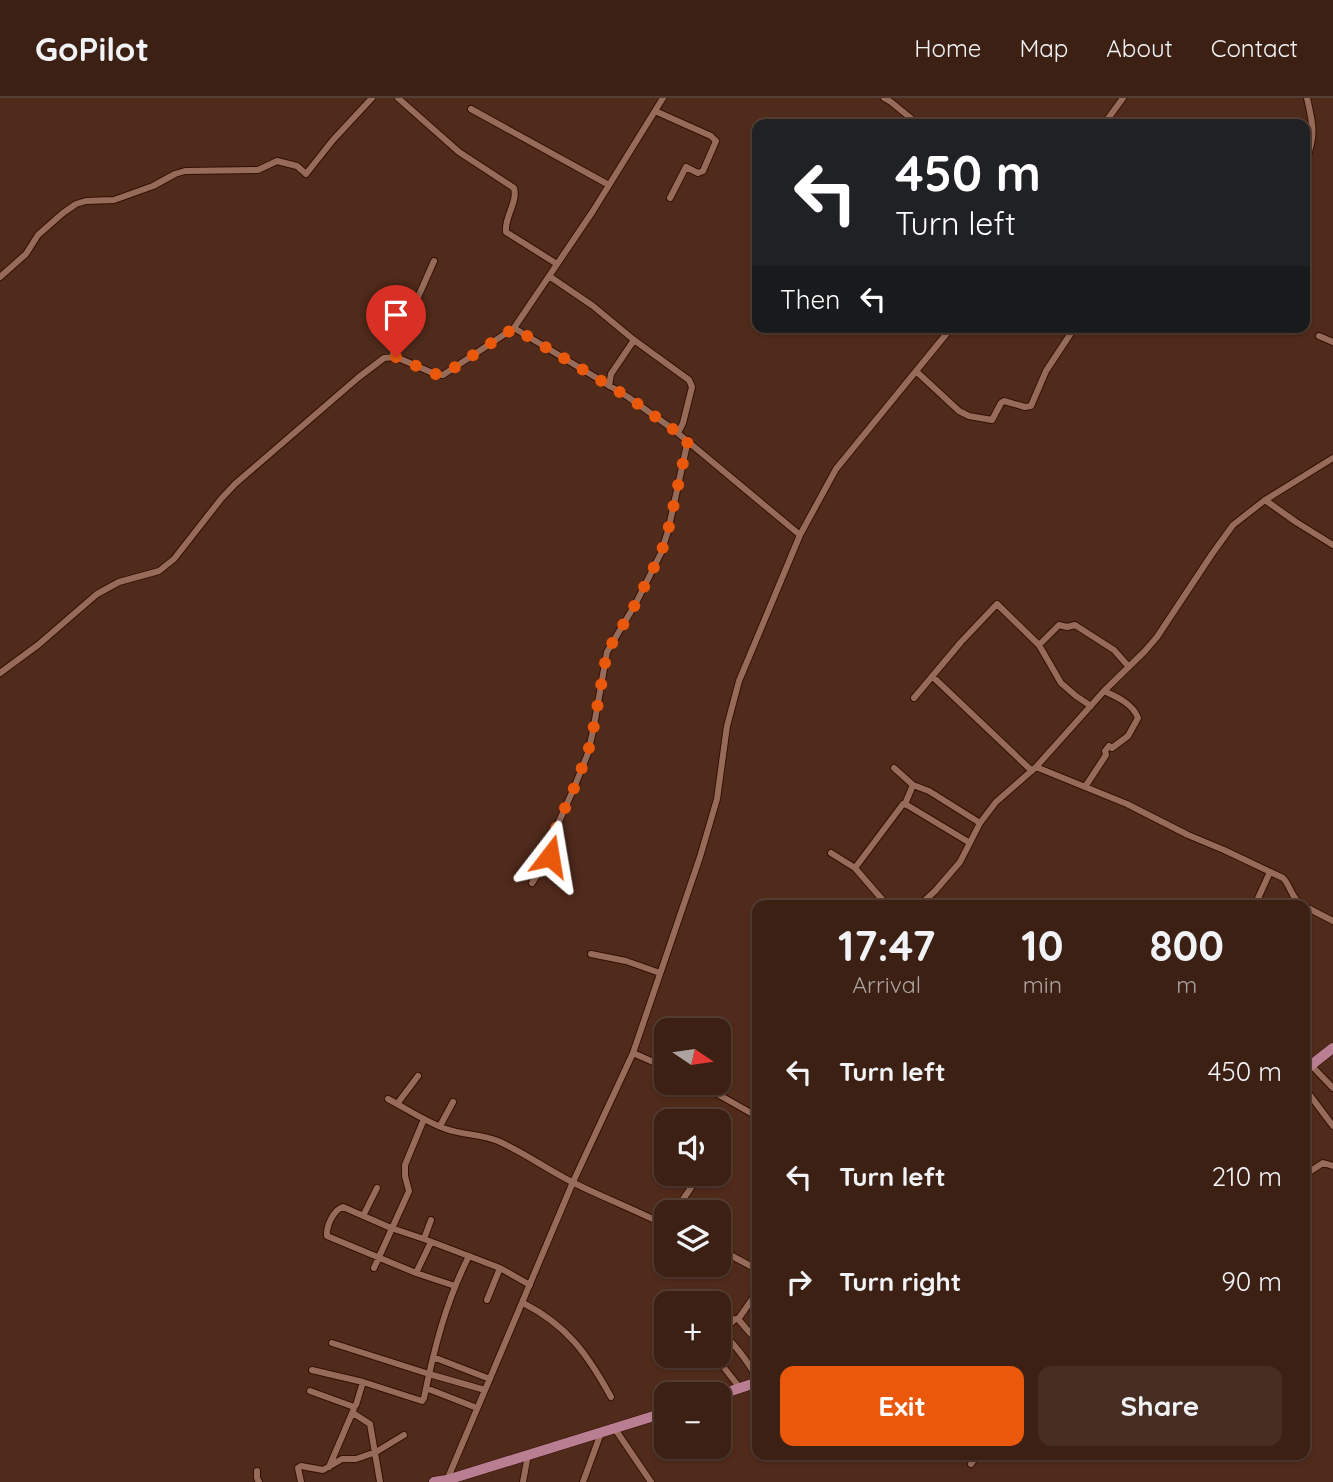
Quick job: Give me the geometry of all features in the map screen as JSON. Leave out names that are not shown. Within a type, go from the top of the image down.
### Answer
[{"type":"main road","points":[[1310,1065],[1333,1048]]},
{"type":"main road","points":[[731,1391],[752,1383]]},
{"type":"main road","points":[[434,1482],[446,1481],[654,1416]]},
{"type":"street","points":[[0,277],[26,254],[38,235],[81,202],[114,200],[185,172],[258,170],[277,161],[297,166],[306,174],[372,98]]},
{"type":"street","points":[[397,98],[459,152],[514,188],[515,198],[505,230],[557,264]]},
{"type":"street","points":[[0,673],[38,645],[97,594],[119,582],[159,571],[166,566],[235,484],[384,358],[392,356],[443,375],[514,328],[663,98]]},
{"type":"street","points":[[884,98],[912,119]]},
{"type":"street","points":[[1108,119],[1123,98]]},
{"type":"street","points":[[1307,98],[1313,131],[1310,147]]},
{"type":"street","points":[[471,109],[609,185]]},
{"type":"street","points":[[655,111],[711,136],[716,141],[702,172],[698,173],[686,167],[670,198]]},
{"type":"street","points":[[392,356],[434,261]]},
{"type":"street","points":[[550,276],[691,383],[688,405],[678,433]]},
{"type":"street","points":[[514,328],[609,386],[688,440],[800,535]]},
{"type":"street","points":[[446,1481],[573,1182],[633,1053],[717,799],[728,723],[739,681],[800,535],[834,472],[947,333]]},
{"type":"street","points":[[917,372],[959,411],[992,420],[1002,402],[1027,408],[1031,406],[1046,371],[1070,333]]},
{"type":"street","points":[[1319,336],[1333,342]]},
{"type":"street","points":[[609,386],[611,374],[634,340]]},
{"type":"street","points":[[532,884],[550,856],[553,835],[588,752],[607,652],[661,553],[688,440]]},
{"type":"street","points":[[925,900],[955,869],[996,802],[1034,769],[1157,636],[1233,525],[1265,500],[1333,458]]},
{"type":"street","points":[[1326,463],[1333,468]]},
{"type":"street","points":[[1265,500],[1333,545]]},
{"type":"street","points":[[914,698],[997,604],[1039,645],[1061,683],[1091,706]]},
{"type":"street","points":[[1039,645],[1059,625],[1075,625],[1114,650],[1129,667]]},
{"type":"street","points":[[933,677],[1034,769],[1127,804],[1270,872],[1285,880],[1296,900]]},
{"type":"street","points":[[1085,787],[1106,755],[1108,746],[1112,748],[1128,736],[1138,718],[1135,711],[1104,691]]},
{"type":"street","points":[[901,774],[906,766]]},
{"type":"street","points":[[894,768],[913,785],[929,791],[981,823]]},
{"type":"street","points":[[855,867],[905,804],[913,785]]},
{"type":"street","points":[[905,804],[970,843]]},
{"type":"street","points":[[831,853],[855,867],[883,900]]},
{"type":"street","points":[[1257,900],[1270,872]]},
{"type":"street","points":[[1310,909],[1333,921]]},
{"type":"street","points":[[591,954],[626,961],[660,973]]},
{"type":"street","points":[[633,1053],[654,1062]]},
{"type":"street","points":[[1310,1069],[1333,1088]]},
{"type":"street","points":[[397,1104],[418,1076]]},
{"type":"street","points":[[1310,1095],[1333,1126]]},
{"type":"street","points":[[721,1096],[752,1113]]},
{"type":"street","points":[[388,1099],[452,1131],[481,1135],[497,1141],[573,1182],[654,1219]]},
{"type":"street","points":[[440,1126],[453,1102]]},
{"type":"street","points":[[374,1268],[409,1191],[405,1165],[424,1119]]},
{"type":"street","points":[[1310,1171],[1323,1163],[1333,1166]]},
{"type":"street","points":[[363,1216],[377,1188]]},
{"type":"street","points":[[455,1286],[327,1236],[336,1211],[343,1208],[428,1240],[500,1268],[530,1285]]},
{"type":"street","points":[[416,1273],[428,1240],[431,1220]]},
{"type":"street","points":[[731,1255],[752,1267]]},
{"type":"street","points":[[312,1370],[363,1382],[419,1401],[424,1398],[433,1357],[455,1286],[469,1256]]},
{"type":"street","points":[[486,1300],[500,1268]]},
{"type":"street","points":[[731,1323],[752,1299]]},
{"type":"street","points":[[523,1303],[541,1312],[579,1346],[611,1397]]},
{"type":"street","points":[[731,1315],[751,1334]]},
{"type":"street","points":[[332,1343],[485,1390]]},
{"type":"street","points":[[733,1345],[752,1368]]},
{"type":"street","points":[[433,1357],[489,1379]]},
{"type":"street","points":[[724,1368],[740,1388]]},
{"type":"street","points":[[329,1467],[363,1382]]},
{"type":"street","points":[[426,1388],[477,1408]]},
{"type":"street","points":[[310,1391],[353,1409],[354,1414],[371,1426],[380,1482]]},
{"type":"street","points":[[615,1429],[651,1482]]},
{"type":"street","points":[[583,1482],[601,1433]]},
{"type":"street","points":[[301,1482],[298,1468],[301,1466],[323,1470],[342,1459],[356,1459],[376,1452],[404,1436]]},
{"type":"street","points":[[523,1482],[528,1455]]},
{"type":"street","points":[[971,1464],[974,1460]]},
{"type":"street","points":[[257,1471],[259,1482]]},
{"type":"route","points":[[396,357],[443,375],[514,328],[628,397],[688,440],[661,553],[607,652],[588,752],[553,835],[550,856]]}]
